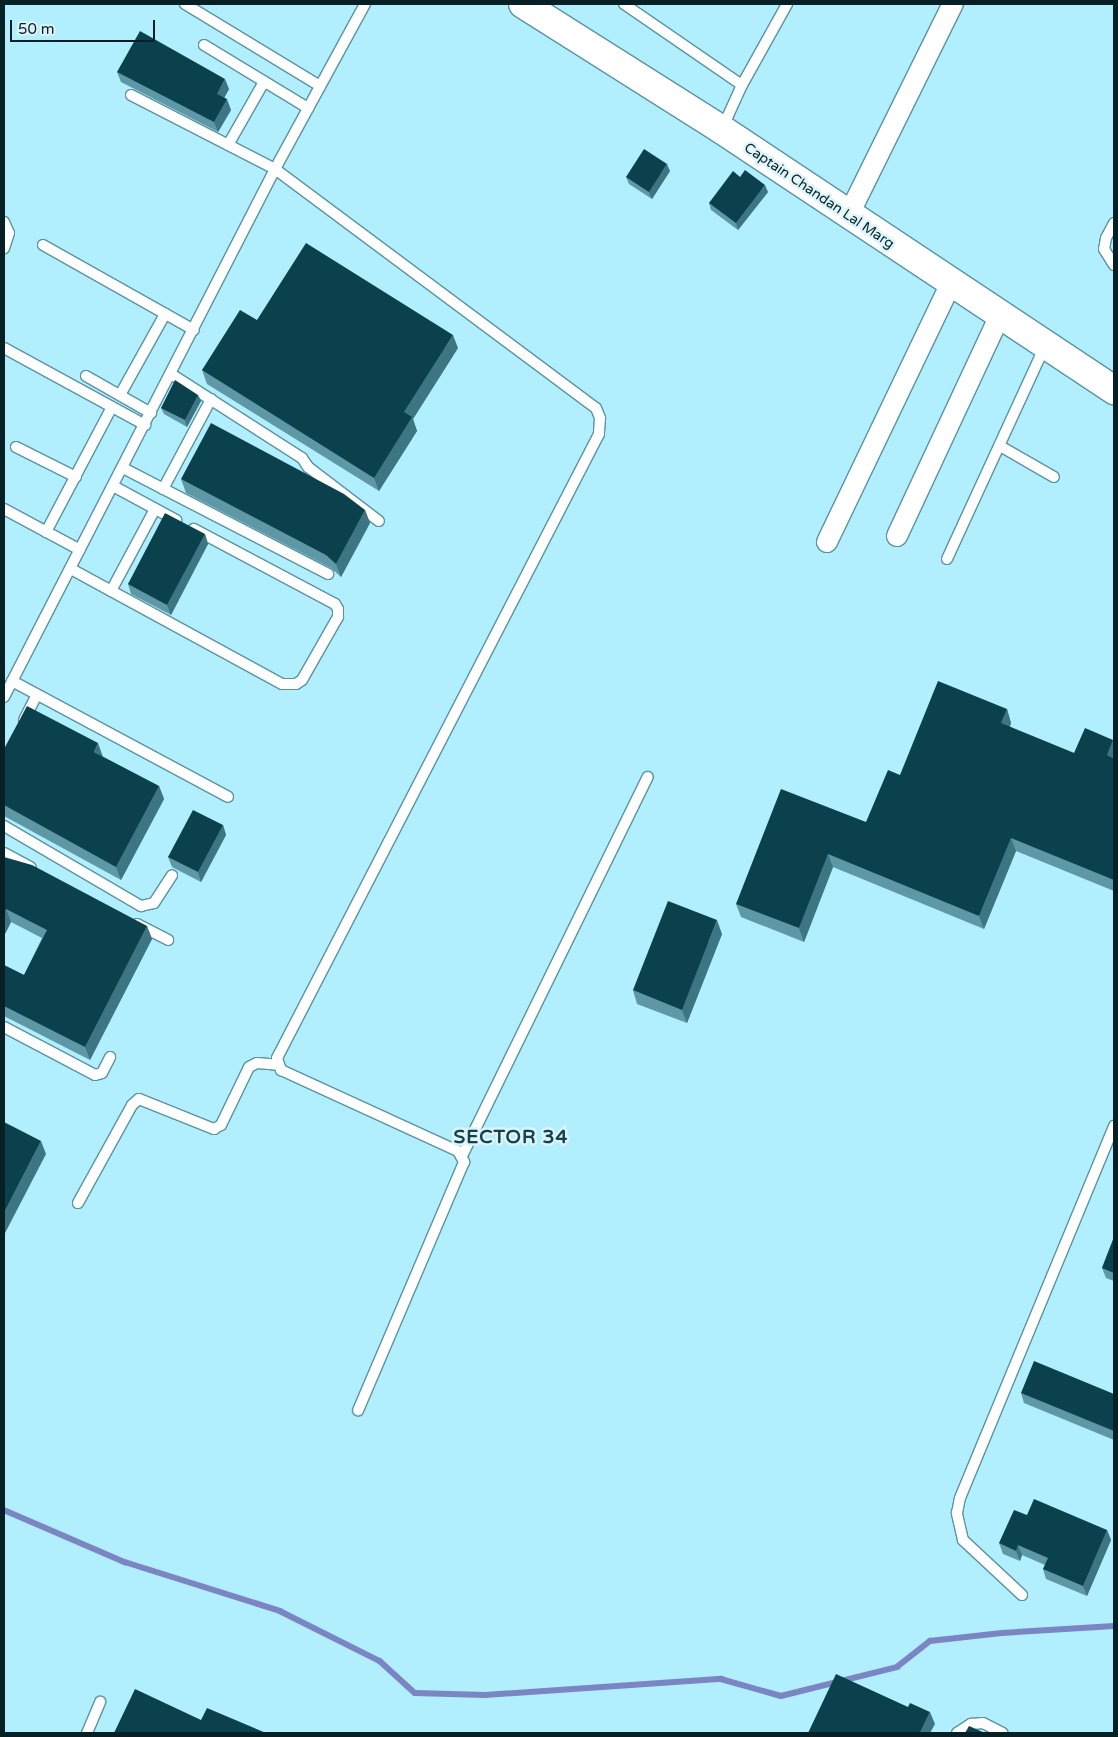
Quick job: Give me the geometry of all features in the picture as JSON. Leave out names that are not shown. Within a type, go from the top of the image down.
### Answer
[{"type":"street","points":[[848,216],[953,4]]},
{"type":"street","name":"Captain Chandan Lal Marg","points":[[538,8],[848,216],[1114,390]]},
{"type":"street","points":[[827,542],[951,283]]},
{"type":"street","points":[[897,536],[1000,315]]},
{"type":"lane","points":[[184,4],[320,86]]},
{"type":"lane","points":[[4,697],[275,169],[365,4]]},
{"type":"lane","points":[[624,4],[742,85]]},
{"type":"lane","points":[[721,129],[742,85],[787,4]]},
{"type":"lane","points":[[204,45],[308,108]]},
{"type":"lane","points":[[228,145],[264,82]]},
{"type":"lane","points":[[131,94],[275,169],[596,408],[600,426],[590,452],[281,1047],[278,1065]]},
{"type":"lane","points":[[4,222],[10,233],[4,248]]},
{"type":"lane","points":[[1114,223],[1106,238],[1104,249],[1114,265]]},
{"type":"lane","points":[[43,245],[194,330]]},
{"type":"lane","points":[[120,395],[165,314]]},
{"type":"lane","points":[[947,559],[1046,345]]},
{"type":"lane","points":[[4,348],[145,425]]},
{"type":"lane","points":[[171,374],[302,458],[308,467],[379,522]]},
{"type":"lane","points":[[86,376],[151,413]]},
{"type":"lane","points":[[164,489],[211,400]]},
{"type":"lane","points":[[46,532],[112,407]]},
{"type":"lane","points":[[1000,446],[1054,477]]},
{"type":"lane","points":[[16,448],[76,477]]},
{"type":"lane","points":[[123,468],[328,574]]},
{"type":"lane","points":[[71,569],[288,686],[302,680],[338,617],[335,604],[113,486]]},
{"type":"lane","points":[[111,591],[155,509]]},
{"type":"lane","points":[[4,510],[80,550]]},
{"type":"lane","points":[[12,681],[228,797]]},
{"type":"lane","points":[[20,726],[37,695]]},
{"type":"lane","points":[[358,1410],[462,1171],[462,1156],[648,777]]},
{"type":"lane","points":[[4,826],[141,906],[154,903],[172,875]]},
{"type":"lane","points":[[4,853],[38,872]]},
{"type":"lane","points":[[124,917],[168,940]]},
{"type":"lane","points":[[4,1027],[95,1075],[102,1073],[110,1057]]},
{"type":"lane","points":[[78,1203],[132,1105],[139,1099],[214,1129],[221,1125],[249,1068],[257,1063],[278,1065],[282,1070],[462,1156]]},
{"type":"lane","points":[[1022,1595],[963,1540],[958,1526],[958,1505],[1114,1126]]},
{"type":"lane","points":[[87,1733],[100,1702]]},
{"type":"lane","points":[[957,1733],[971,1724],[983,1723],[1003,1733]]},
{"type":"building","points":[[140,31],[225,79],[217,94],[227,99],[214,122],[117,72]]},
{"type":"building","points":[[644,149],[667,164],[649,192],[626,177]]},
{"type":"building","points":[[745,170],[765,185],[736,223],[709,203],[733,171],[740,177]]},
{"type":"building","points":[[306,243],[453,335],[404,412],[412,417],[374,478],[202,370],[240,310],[257,320]]},
{"type":"building","points":[[175,380],[198,395],[185,420],[161,408]]},
{"type":"building","points":[[211,423],[344,494],[365,510],[336,564],[326,555],[181,479]]},
{"type":"building","points":[[165,513],[205,534],[167,605],[128,584]]},
{"type":"building","points":[[938,681],[1007,709],[1001,723],[1074,753],[1085,728],[1113,740],[1107,755],[1114,759],[1114,880],[1011,838],[979,916],[828,854],[799,928],[736,904],[781,789],[866,822],[888,770],[900,775]]},
{"type":"building","points":[[27,706],[98,743],[94,752],[159,786],[116,867],[4,805],[4,749]]},
{"type":"building","points":[[193,810],[223,825],[198,872],[168,857]]},
{"type":"building","points":[[4,857],[32,865],[147,926],[85,1047],[4,1006],[4,965],[24,975],[47,930],[6,909],[4,913]]},
{"type":"building","points":[[668,901],[717,920],[682,1010],[633,990]]},
{"type":"building","points":[[4,1122],[41,1141],[4,1213]]},
{"type":"building","points":[[1114,1237],[1114,1273],[1102,1268]]},
{"type":"building","points":[[1034,1361],[1114,1394],[1114,1431],[1021,1393]]},
{"type":"building","points":[[1034,1499],[1107,1530],[1083,1586],[1043,1569],[1048,1558],[1018,1545],[1016,1551],[999,1543],[1014,1510],[1027,1515]]},
{"type":"building","points":[[836,1674],[908,1707],[910,1703],[930,1712],[920,1733],[808,1733]]},
{"type":"building","points":[[135,1689],[201,1720],[207,1708],[266,1733],[114,1733]]},
{"type":"building","points":[[969,1726],[985,1733],[965,1733]]},
{"type":"waterway","points":[[4,1510],[125,1562],[280,1611],[380,1661],[415,1693],[485,1695],[721,1679],[781,1696],[897,1667],[930,1641],[1002,1633],[1114,1626]]},
{"type":"district","name":"SECTOR 34","points":[[511,1138]]}]
